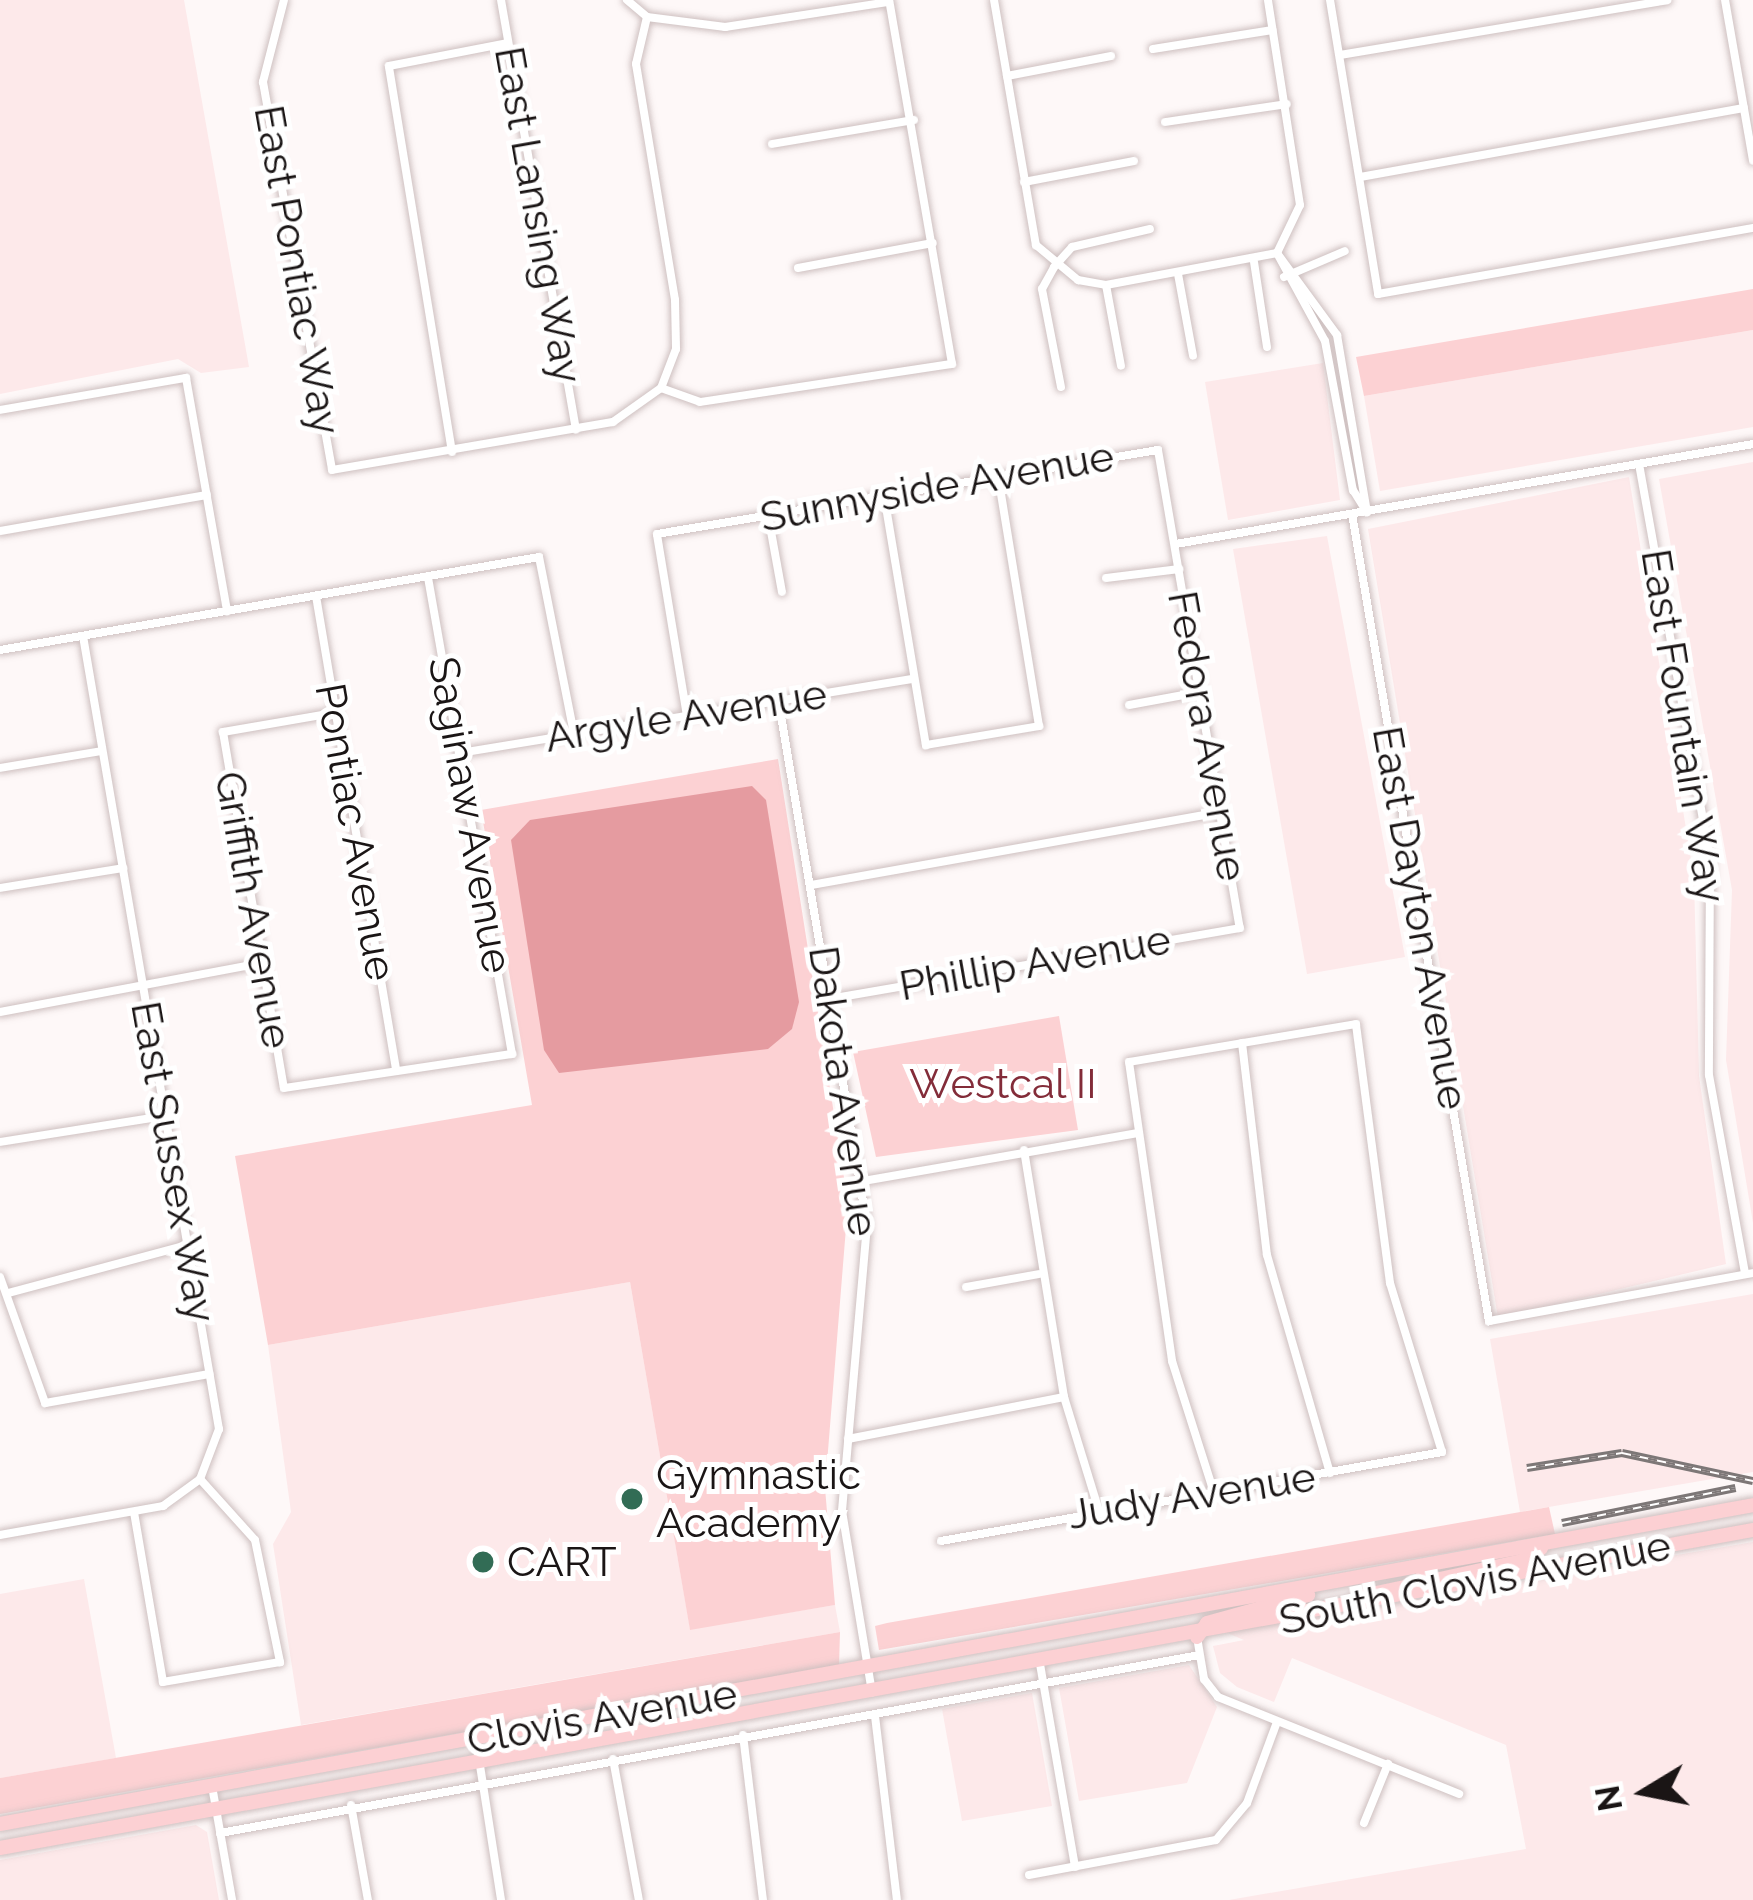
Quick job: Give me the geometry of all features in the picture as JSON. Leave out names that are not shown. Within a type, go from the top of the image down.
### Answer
[{"type":"main road","name":"South Clovis Avenue","points":[[1204,1611],[1753,1505]]},
{"type":"main road","name":"South Clovis Avenue","points":[[1196,1637],[1753,1530]]},
{"type":"main road","points":[[1429,1592],[1435,1580],[1522,1561],[1545,1545]]},
{"type":"main road","points":[[1346,1608],[1351,1598],[1418,1583],[1426,1568]]},
{"type":"main road","points":[[1196,1637],[1207,1623],[1290,1605],[1317,1589]]},
{"type":"main road","name":"Clovis Avenue","points":[[0,1824],[1204,1611]]},
{"type":"main road","name":"Clovis Avenue","points":[[0,1848],[1196,1637]]},
{"type":"street","name":"East Pontiac Way","points":[[284,0],[263,82],[332,470],[452,452]]},
{"type":"street","name":"East Lansing Way","points":[[501,0],[575,430]]},
{"type":"street","points":[[627,0],[647,17],[725,27],[889,1],[914,120],[952,364],[700,402],[661,388]]},
{"type":"street","points":[[994,0],[1036,245],[1054,267],[1106,285],[1254,262],[1277,253]]},
{"type":"street","points":[[1268,0],[1300,205],[1277,253],[1284,277],[1325,341],[1353,490],[1367,512]]},
{"type":"street","points":[[1330,0],[1378,293],[1753,229]]},
{"type":"street","points":[[1340,56],[1667,0]]},
{"type":"street","points":[[1725,0],[1753,161]]},
{"type":"street","points":[[507,43],[389,66],[452,452],[614,422],[661,388],[676,350],[675,300],[636,64],[647,17]]},
{"type":"street","points":[[1154,49],[1273,30]]},
{"type":"street","points":[[1007,76],[1111,56]]},
{"type":"street","points":[[1166,122],[1287,104]]},
{"type":"street","points":[[1360,177],[1744,109]]},
{"type":"street","points":[[772,144],[914,120]]},
{"type":"street","points":[[1024,182],[1134,161]]},
{"type":"street","points":[[1060,387],[1042,289],[1054,267],[1072,247],[1150,229]]},
{"type":"street","points":[[797,268],[933,242]]},
{"type":"street","points":[[1284,277],[1345,250]]},
{"type":"street","points":[[1277,253],[1295,269],[1337,335],[1367,512]]},
{"type":"street","points":[[1254,262],[1268,347]]},
{"type":"street","points":[[1178,274],[1193,356]]},
{"type":"street","points":[[1106,285],[1121,366]]},
{"type":"street","points":[[0,410],[186,378],[227,611]]},
{"type":"street","points":[[1176,544],[1753,444]]},
{"type":"street","name":"Sunnyside Avenue","points":[[687,716],[657,534],[1158,450],[1176,544]]},
{"type":"street","name":"East Fountain Way","points":[[1639,464],[1717,910],[1709,1075],[1749,1274]]},
{"type":"street","points":[[884,495],[911,680],[926,745],[1039,726],[998,476]]},
{"type":"street","points":[[0,531],[207,495]]},
{"type":"street","name":"East Dayton Avenue","points":[[1352,514],[1489,1321],[1749,1274]]},
{"type":"street","points":[[768,515],[782,592]]},
{"type":"street","name":"Fedora Avenue","points":[[1176,544],[1240,928]]},
{"type":"street","points":[[0,650],[539,557],[574,733]]},
{"type":"street","points":[[1106,578],[1179,569]]},
{"type":"street","name":"Saginaw Avenue","points":[[396,1068],[512,1054],[428,576]]},
{"type":"street","name":"Pontiac Avenue","points":[[316,596],[396,1068]]},
{"type":"street","name":"East Sussex Way","points":[[83,636],[219,1438],[200,1479]]},
{"type":"street","name":"Argyle Avenue","points":[[460,753],[911,680]]},
{"type":"street","points":[[1129,705],[1201,692]]},
{"type":"street","name":"Dakota Avenue","points":[[779,704],[863,1181],[867,1272],[842,1511],[872,1694]]},
{"type":"street","name":"Griffith Avenue","points":[[333,712],[223,732],[284,1088],[396,1068]]},
{"type":"street","points":[[0,768],[102,751]]},
{"type":"street","points":[[812,885],[1220,812]]},
{"type":"street","points":[[0,888],[122,868]]},
{"type":"street","name":"Phillip Avenue","points":[[830,999],[1240,928]]},
{"type":"street","points":[[0,1012],[262,963]]},
{"type":"street","name":"Judy Avenue","points":[[941,1541],[1442,1452],[1390,1283],[1356,1024],[1242,1043]]},
{"type":"street","points":[[1214,1493],[1172,1361],[1130,1062],[1242,1043],[1268,1255],[1330,1473]]},
{"type":"street","points":[[0,1142],[165,1116]]},
{"type":"street","points":[[863,1181],[1137,1132]]},
{"type":"street","points":[[1024,1150],[1039,1274],[1064,1397],[1099,1510]]},
{"type":"street","points":[[8,1293],[187,1246]]},
{"type":"street","points":[[966,1287],[1039,1274]]},
{"type":"street","points":[[0,1277],[45,1403],[209,1374]]},
{"type":"street","points":[[848,1438],[1064,1397]]},
{"type":"street","points":[[0,1535],[134,1513],[176,1501],[200,1479],[255,1540],[280,1662],[163,1682],[134,1513]]},
{"type":"street","points":[[1196,1637],[1218,1696],[1459,1794]]},
{"type":"street","points":[[220,1833],[351,1805],[875,1716],[1199,1655]]},
{"type":"street","points":[[1040,1664],[1075,1867]]},
{"type":"street","points":[[875,1716],[897,1900]]},
{"type":"street","points":[[1029,1875],[1216,1840],[1247,1803],[1277,1722]]},
{"type":"street","points":[[743,1736],[763,1900]]},
{"type":"street","points":[[476,1740],[501,1900]]},
{"type":"street","points":[[613,1759],[639,1900]]},
{"type":"street","points":[[1364,1823],[1388,1765]]},
{"type":"street","points":[[212,1786],[232,1900]]},
{"type":"street","points":[[351,1805],[368,1900]]},
{"type":"shaded area","points":[[0,0],[184,0],[249,367],[201,373],[178,359],[0,394]]},
{"type":"shaded area","points":[[1753,330],[1753,427],[1380,491],[1364,396]]},
{"type":"shaded area","points":[[1323,363],[1340,500],[1228,520],[1205,382]]},
{"type":"shaded area","points":[[1753,462],[1753,1223],[1726,1060],[1732,890],[1659,479]]},
{"type":"shaded area","points":[[1629,477],[1694,878],[1699,1076],[1726,1264],[1498,1318],[1368,529]]},
{"type":"shaded area","points":[[1327,536],[1405,957],[1307,974],[1233,549]]},
{"type":"shaded area","points":[[752,786],[766,800],[799,1002],[792,1029],[768,1049],[559,1073],[544,1050],[511,840],[530,820]]},
{"type":"shaded area","points":[[630,1282],[690,1629],[835,1605],[840,1632],[301,1725],[273,1544],[291,1512],[268,1345]]},
{"type":"shaded area","points":[[1753,1294],[1753,1472],[1520,1512],[1490,1339]]},
{"type":"shaded area","points":[[1753,1542],[1753,1900],[1229,1900],[1526,1849],[1506,1745],[1292,1658],[1274,1702],[1237,1687],[1220,1673],[1213,1646],[1244,1640],[1225,1632]]},
{"type":"shaded area","points":[[84,1579],[116,1758],[0,1778],[0,1594]]},
{"type":"shaded area","points":[[1189,1665],[1217,1707],[1187,1783],[1079,1801],[1059,1688]]},
{"type":"shaded area","points":[[1032,1693],[1052,1806],[962,1821],[942,1709]]},
{"type":"shaded area","points":[[196,1825],[207,1832],[219,1900],[0,1900],[0,1860]]},
{"type":"green space","points":[[1753,289],[1753,330],[1364,396],[1356,357]]},
{"type":"green space","points":[[778,759],[848,1203],[825,1488],[835,1605],[690,1630],[630,1282],[268,1345],[235,1156],[532,1105],[481,810]]},
{"type":"green space","name":"Westcal II","points":[[1059,1016],[1078,1130],[876,1157],[853,1052]]},
{"type":"green space","points":[[1549,1507],[1555,1534],[879,1650],[875,1626],[887,1623]]},
{"type":"green space","points":[[840,1632],[839,1666],[0,1814],[0,1778]]},
{"type":"railway","points":[[1527,1468],[1622,1453],[1753,1481]]},
{"type":"railway","points":[[1562,1523],[1735,1488]]},
{"type":"place","name":"Gymnastic Academy","points":[[632,1499]]},
{"type":"place","name":"CART","points":[[483,1562]]}]
